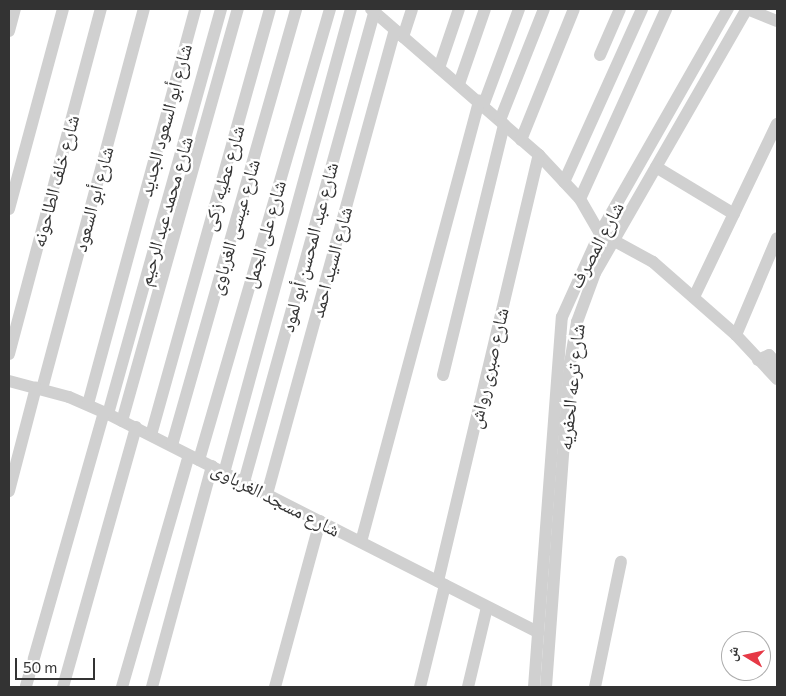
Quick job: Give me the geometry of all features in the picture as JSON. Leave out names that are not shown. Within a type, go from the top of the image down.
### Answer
[{"type":"street","points":[[9,31],[15,9]]},
{"type":"street","points":[[9,210],[63,9]]},
{"type":"street","name":"شارع خلف الطاحونه","points":[[9,354],[101,9]]},
{"type":"street","name":"شارع أبو السعود","points":[[9,491],[144,9]]},
{"type":"street","name":"شارع أبو السعود الجديد","points":[[88,404],[195,9]]},
{"type":"street","name":"شارع محمد عبد الرحيم","points":[[26,686],[221,9]]},
{"type":"street","points":[[122,421],[238,9]]},
{"type":"street","name":"شارع عطيه زكى","points":[[151,435],[270,9]]},
{"type":"street","name":"شارع عيسى الغرباوى","points":[[172,445],[296,9]]},
{"type":"street","name":"شارع على الجمل","points":[[122,687],[330,9]]},
{"type":"street","points":[[224,473],[351,9]]},
{"type":"street","name":"شارع السيد احمد","points":[[267,494],[399,34],[412,9]]},
{"type":"street","points":[[439,68],[459,9]]},
{"type":"street","points":[[459,84],[485,9]]},
{"type":"street","points":[[360,542],[481,103],[519,9]]},
{"type":"street","points":[[443,375],[502,122],[544,9]]},
{"type":"street","points":[[522,140],[574,9]]},
{"type":"street","points":[[600,55],[620,9]]},
{"type":"street","points":[[564,182],[642,9]]},
{"type":"street","points":[[580,199],[666,9]]},
{"type":"street","name":"شارع المصرف","points":[[534,687],[558,336],[569,295],[600,234],[728,9]]},
{"type":"street","points":[[747,9],[777,21]]},
{"type":"street","name":"شارع ترعه الحفريه","points":[[546,687],[572,345],[588,286],[614,244],[747,9]]},
{"type":"street","points":[[372,10],[539,155],[580,199],[600,234],[614,244],[653,262],[736,336],[777,379]]},
{"type":"street","name":"شارع عبد المحسن أبو لمود","points":[[244,482],[372,10]]},
{"type":"street","points":[[694,297],[777,124]]},
{"type":"street","name":"شارع صبرى رواش","points":[[420,687],[441,583],[539,155]]},
{"type":"street","points":[[656,167],[734,214]]},
{"type":"street","points":[[736,336],[777,238]]},
{"type":"street","points":[[758,360],[769,355],[777,364]]},
{"type":"street","name":"شارع مسجد الغرباوى","points":[[9,381],[39,388],[88,404],[538,632]]},
{"type":"street","points":[[63,687],[136,427]]},
{"type":"street","points":[[152,687],[212,466]]},
{"type":"street","points":[[275,687],[320,522]]},
{"type":"street","points":[[595,687],[620,562]]},
{"type":"street","points":[[468,687],[487,606]]}]
